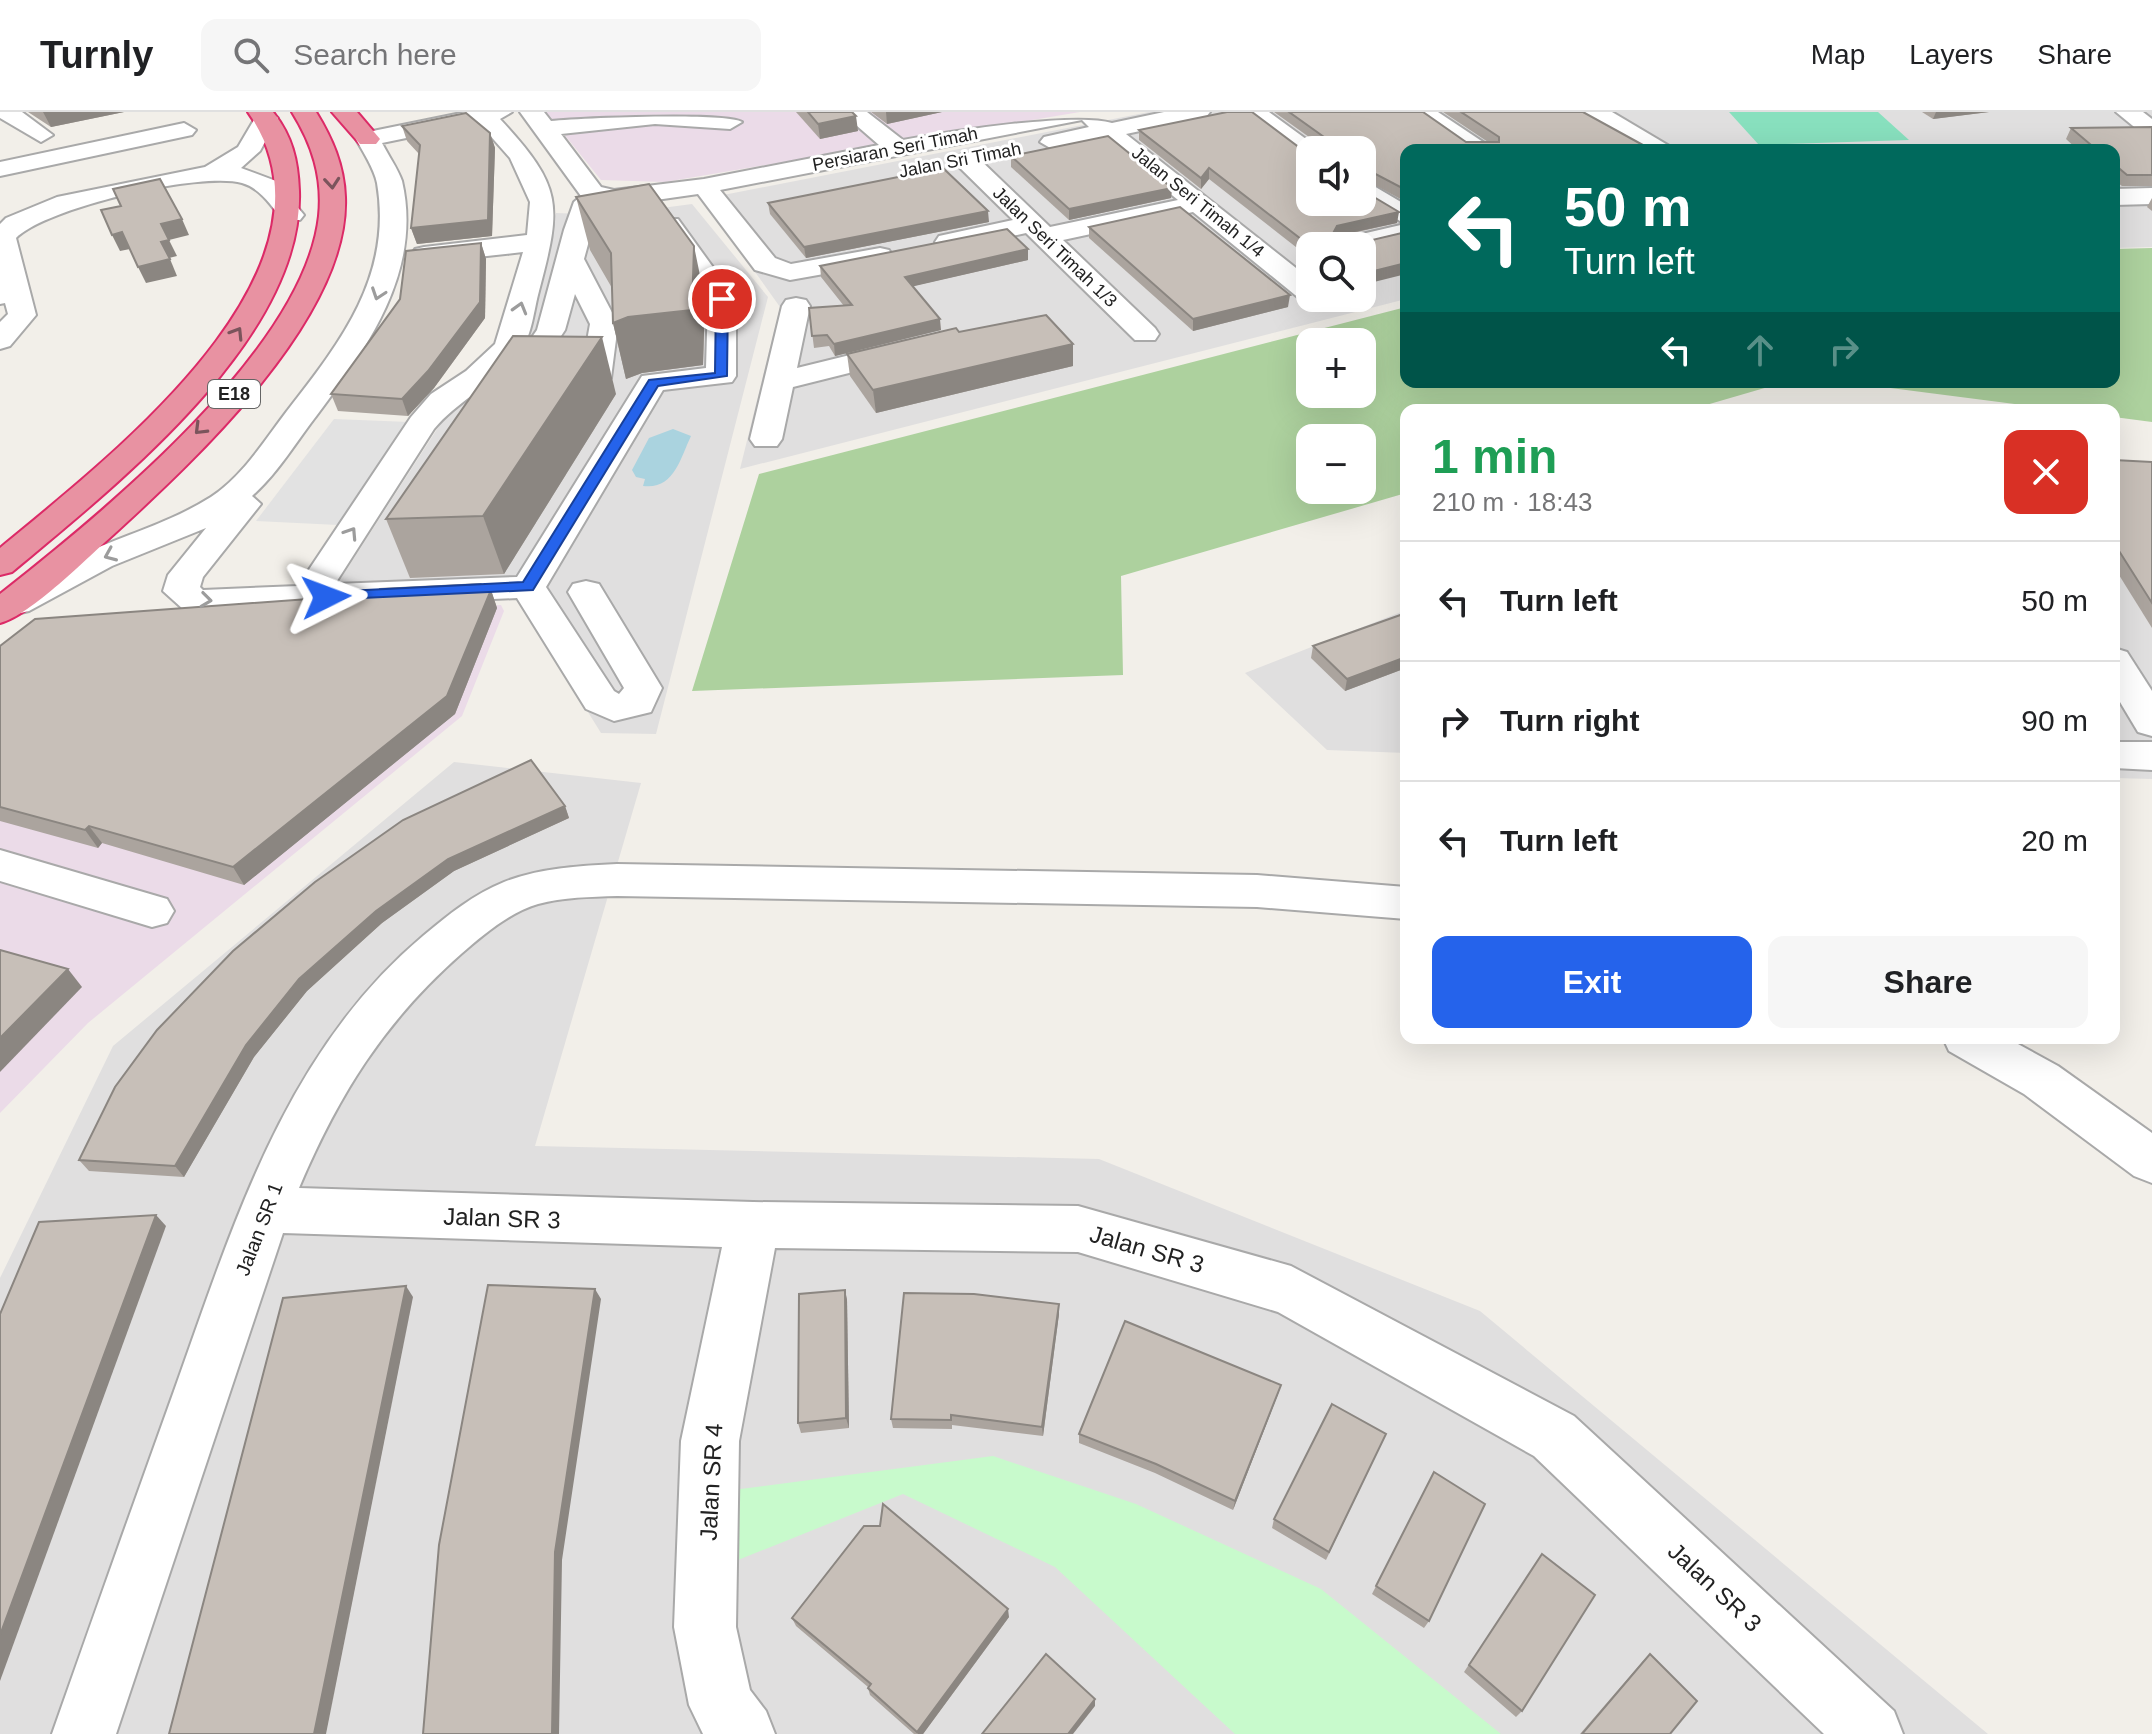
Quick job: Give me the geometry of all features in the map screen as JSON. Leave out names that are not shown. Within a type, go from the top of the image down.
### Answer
[{"type":"highway","name":"E18","points":[[2,611],[134,497],[228,401],[275,344],[323,257],[333,211],[332,177],[321,137],[304,112]]},
{"type":"highway","points":[[344,112],[368,139]]},
{"type":"highway","name":"E18","points":[[0,565],[88,491],[185,398],[232,343],[278,260],[291,215],[290,182],[282,145],[263,115]]},
{"type":"street","points":[[7,112],[49,133],[14,140]]},
{"type":"street","points":[[159,112],[184,130],[206,175]]},
{"type":"street","points":[[853,112],[898,148]]},
{"type":"street","points":[[877,132],[963,112]]},
{"type":"street","name":"Jalan Seri Timah 1/4","points":[[1085,112],[1296,282]]},
{"type":"street","name":"Persiaran Seri Timah","points":[[713,197],[898,148],[1085,112]]},
{"type":"street","name":"Jalan Sri Timah","points":[[713,197],[965,159],[1198,112]]},
{"type":"street","points":[[1254,112],[1296,141]]},
{"type":"street","points":[[1422,112],[1473,144]]},
{"type":"street","points":[[1595,112],[1653,144]]},
{"type":"street","points":[[2,611],[100,559],[193,522],[226,502],[252,479],[343,359],[370,316],[389,259],[392,223],[389,180],[368,139],[492,114],[521,156],[543,202],[539,242],[509,347],[477,377],[442,400],[422,424],[308,598]]},
{"type":"street","points":[[0,340],[22,315],[8,294],[1,237],[9,224],[56,204],[206,175],[238,162],[258,142],[263,115]]},
{"type":"street","points":[[538,117],[655,117],[730,122]]},
{"type":"street","points":[[538,117],[592,193],[626,197],[713,197],[765,264],[790,272],[1198,203]]},
{"type":"street","points":[[0,169],[184,130]]},
{"type":"street","name":"Jalan Seri Timah 1/3","points":[[965,159],[1145,334]]},
{"type":"street","points":[[206,175],[250,176],[265,183],[291,215]]},
{"type":"street","points":[[574,244],[604,324],[596,378],[508,394],[551,330],[574,244],[592,193]]},
{"type":"street","points":[[2120,197],[2152,196]]},
{"type":"street","points":[[1376,197],[1400,213]]},
{"type":"street","points":[[528,587],[653,382],[721,376],[722,299],[669,225],[574,244]]},
{"type":"street","points":[[1376,239],[1400,233]]},
{"type":"street","points":[[389,259],[539,242]]},
{"type":"street","points":[[1273,263],[1296,257]]},
{"type":"street","points":[[766,439],[796,306]]},
{"type":"street","points":[[551,330],[604,324]]},
{"type":"street","points":[[781,381],[929,345]]},
{"type":"street","points":[[252,479],[248,499],[186,575],[181,591],[196,601],[308,598],[386,581],[528,587]]},
{"type":"street","points":[[162,533],[182,532],[197,537],[206,549]]},
{"type":"street","points":[[528,587],[600,700],[614,708],[637,703],[643,688],[586,592]]},
{"type":"street","points":[[2120,670],[2152,723]]},
{"type":"street","points":[[2120,755],[2152,756]]},
{"type":"street","points":[[0,865],[152,911]]},
{"type":"street","name":"Jalan SR 1","points":[[84,1734],[264,1210],[319,1088],[360,1027],[402,979],[489,909],[530,889],[575,881],[617,880],[1257,891],[1400,903]]},
{"type":"street","points":[[1977,1044],[2041,1080],[2152,1161]]},
{"type":"street","name":"Jalan SR 3","points":[[264,1210],[753,1225],[1078,1229],[1291,1291],[1554,1436],[1871,1734]]},
{"type":"street","name":"Jalan SR 4","points":[[743,1734],[721,1705],[705,1627],[710,1441],[753,1225]]},
{"type":"shaded area","points":[[546,112],[1080,112],[665,182],[601,180]]},
{"type":"shaded area","points":[[1149,112],[2152,112],[2152,247],[2120,248],[2120,144],[1400,144],[1400,301],[1376,307],[1376,232],[1296,232],[1296,312],[1355,312],[740,469],[780,307],[703,199]]},
{"type":"shaded area","points":[[692,204],[768,297],[656,734],[601,733],[514,593],[327,600],[459,395],[512,365],[556,213],[609,215]]},
{"type":"shaded area","points":[[334,419],[409,422],[338,525],[256,521]]},
{"type":"shaded area","points":[[2120,463],[2152,465],[2152,779],[2120,778]]},
{"type":"shaded area","points":[[501,605],[504,611],[462,716],[88,1023],[0,1113],[0,646],[12,636]]},
{"type":"shaded area","points":[[1400,612],[1400,753],[1327,750],[1245,673]]},
{"type":"shaded area","points":[[454,762],[641,783],[535,1146],[1099,1159],[1480,1311],[1988,1734],[0,1734],[0,1278],[113,1046]]},
{"type":"green space","points":[[1729,112],[1878,112],[1909,140],[1789,144],[1758,144]]},
{"type":"green space","points":[[2152,248],[2152,422],[2120,418],[2120,404],[2015,404],[1891,388],[2120,388],[2120,249]]},
{"type":"green space","points":[[1400,309],[1400,388],[1764,388],[1710,404],[1400,404],[1400,495],[1376,502],[1376,424],[1296,424],[1296,504],[1368,504],[1121,576],[1123,675],[692,691],[759,474],[1296,335],[1296,408],[1376,408],[1376,328],[1325,328]]},
{"type":"green space","points":[[993,1456],[1136,1504],[1321,1589],[1501,1734],[1235,1734],[1055,1567],[903,1494],[733,1562],[725,1491]]},
{"type":"water","points":[[673,429],[691,436],[679,463],[662,483],[643,486],[645,479],[636,477],[632,470],[649,438]]},
{"type":"building","points":[[808,112],[852,112],[856,116],[818,124]]},
{"type":"building","points":[[1227,112],[1252,112],[1296,145],[1296,216],[1376,216],[1376,198],[1399,212],[1337,226],[1334,232],[1296,232],[1296,235],[1209,168],[1201,178],[1139,130]]},
{"type":"building","points":[[1289,112],[1423,112],[1466,142],[1499,142],[1499,137],[1461,112],[1583,112],[1641,144],[1400,144],[1400,187],[1376,174],[1376,136],[1323,136]]},
{"type":"building","points":[[466,113],[490,133],[488,220],[411,228],[420,145],[402,126]]},
{"type":"building","points":[[2152,127],[2152,175],[2127,175],[2120,169],[2120,144],[2090,144],[2071,128]]},
{"type":"building","points":[[1108,136],[1172,188],[1069,209],[1011,156]]},
{"type":"building","points":[[943,168],[988,211],[804,247],[768,203]]},
{"type":"building","points":[[160,179],[182,219],[161,224],[169,240],[161,242],[170,259],[138,267],[122,232],[112,235],[101,210],[121,206],[113,189]]},
{"type":"building","points":[[649,184],[694,246],[692,310],[628,317],[613,323],[611,253],[576,197]]},
{"type":"building","points":[[1180,207],[1290,295],[1193,319],[1089,227]]},
{"type":"building","points":[[1007,229],[1028,249],[905,277],[940,319],[834,344],[827,335],[812,336],[809,308],[852,305],[820,266]]},
{"type":"building","points":[[1400,233],[1400,264],[1376,270],[1376,239]]},
{"type":"building","points":[[481,243],[480,302],[428,371],[402,399],[331,394],[400,299],[406,251]]},
{"type":"building","points":[[1046,315],[1073,344],[873,390],[847,354],[956,328],[959,332]]},
{"type":"building","points":[[513,336],[602,337],[483,516],[386,519]]},
{"type":"building","points":[[2120,460],[2152,462],[2152,603],[2120,552]]},
{"type":"building","points":[[480,584],[475,591],[491,590],[447,696],[233,867],[89,826],[85,830],[0,807],[0,646],[35,619],[377,594],[380,589]]},
{"type":"building","points":[[1400,615],[1400,659],[1347,679],[1313,646]]},
{"type":"building","points":[[531,760],[565,806],[448,859],[376,911],[299,979],[246,1045],[175,1166],[79,1160],[115,1087],[157,1030],[233,951],[315,882],[403,820]]},
{"type":"building","points":[[0,950],[68,969],[0,1038]]},
{"type":"building","points":[[156,1215],[0,1635],[0,1314],[39,1222]]},
{"type":"building","points":[[488,1285],[595,1289],[555,1552],[552,1734],[423,1734],[439,1545]]},
{"type":"building","points":[[406,1286],[314,1734],[169,1734],[283,1298]]},
{"type":"building","points":[[845,1290],[846,1418],[798,1423],[799,1294]]},
{"type":"building","points":[[904,1293],[974,1294],[1059,1304],[1042,1427],[951,1415],[951,1420],[891,1419]]},
{"type":"building","points":[[1125,1321],[1281,1385],[1235,1501],[1156,1464],[1079,1434]]},
{"type":"building","points":[[1332,1404],[1386,1434],[1329,1552],[1274,1519]]},
{"type":"building","points":[[1434,1472],[1485,1504],[1429,1621],[1376,1586]]},
{"type":"building","points":[[883,1504],[1008,1609],[917,1732],[868,1688],[871,1684],[792,1618],[864,1526],[880,1526]]},
{"type":"building","points":[[1542,1554],[1595,1595],[1522,1711],[1469,1665]]},
{"type":"building","points":[[1046,1654],[1095,1699],[1068,1734],[982,1734]]},
{"type":"building","points":[[1650,1654],[1697,1701],[1670,1734],[1582,1734]]},
{"type":"route","points":[[326,597],[528,587],[653,382],[721,376],[722,299]]}]
